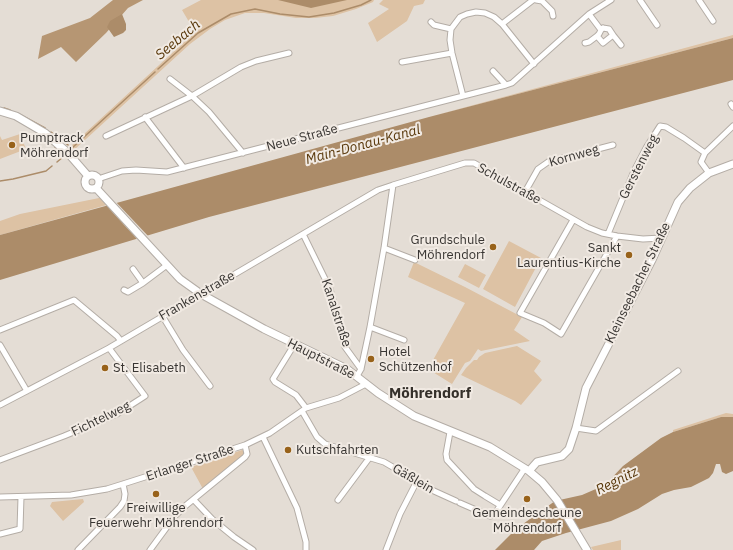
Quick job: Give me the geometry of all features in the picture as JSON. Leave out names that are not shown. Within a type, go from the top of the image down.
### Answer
[{"type":"street","points":[[502,24],[533,0]]},
{"type":"street","points":[[536,0],[542,1],[552,11],[553,16]]},
{"type":"street","name":"Neue Straße","points":[[98,178],[122,171],[136,170],[167,172],[512,83],[589,14],[611,0]]},
{"type":"street","points":[[640,0],[656,25]]},
{"type":"street","points":[[699,0],[713,21]]},
{"type":"street","points":[[464,96],[452,53],[450,40],[451,29],[460,17],[476,12],[485,13],[494,17],[502,24],[534,64]]},
{"type":"street","points":[[589,14],[600,30]]},
{"type":"street","points":[[431,22],[434,25],[451,29]]},
{"type":"street","points":[[585,43],[590,42],[597,36],[600,30],[604,28],[609,29],[621,45]]},
{"type":"street","points":[[597,36],[603,43],[613,35]]},
{"type":"street","points":[[106,136],[144,117],[192,96],[241,67],[256,61],[289,53]]},
{"type":"street","points":[[402,62],[452,53]]},
{"type":"street","points":[[493,71],[506,85]]},
{"type":"street","points":[[170,80],[192,96],[209,112],[243,153]]},
{"type":"street","points":[[0,111],[16,116],[46,134],[68,153],[88,176]]},
{"type":"street","points":[[144,117],[184,168]]},
{"type":"street","name":"Gerstenweg","points":[[608,234],[634,171],[660,126],[672,130],[705,153]]},
{"type":"street","points":[[709,173],[701,162],[705,153],[733,126]]},
{"type":"street","name":"Kornweg","points":[[525,192],[538,170],[548,162],[613,145]]},
{"type":"street","name":"Schulstraße","points":[[393,185],[471,163],[479,165],[587,227],[616,236],[643,239],[661,238]]},
{"type":"street","name":"Kleinseebacher Straße","points":[[527,469],[537,462],[562,456],[572,444],[586,388],[652,260],[678,202],[683,195],[709,173],[733,164]]},
{"type":"street","points":[[94,175],[98,178],[99,184],[96,188],[90,189],[85,185],[85,180],[88,176],[94,175]]},
{"type":"street","points":[[359,372],[370,327],[393,185]]},
{"type":"street","name":"Frankenstraße","points":[[0,405],[109,348],[378,190],[393,185]]},
{"type":"street","name":"Hauptstraße","points":[[96,188],[180,279],[200,294],[294,345],[347,369],[359,372],[366,384],[386,399],[414,416],[450,432],[490,447],[527,469],[542,482],[557,500],[587,550]]},
{"type":"street","points":[[573,220],[520,313],[544,323],[561,334],[616,236]]},
{"type":"street","name":"Kanalstraße","points":[[303,234],[330,289],[345,347],[359,372]]},
{"type":"street","points":[[384,248],[415,260]]},
{"type":"street","points":[[124,290],[128,292],[167,265]]},
{"type":"street","points":[[133,269],[143,283]]},
{"type":"street","points":[[0,330],[74,300],[121,341]]},
{"type":"street","points":[[163,317],[183,350],[210,386]]},
{"type":"street","points":[[370,327],[404,340]]},
{"type":"street","points":[[0,345],[27,391]]},
{"type":"street","name":"Gäßlein","points":[[294,345],[273,379],[275,382],[296,395],[317,437],[325,444],[370,457],[396,468],[416,482],[492,516],[495,514],[500,505]]},
{"type":"street","name":"Fichtelweg","points":[[0,460],[117,414],[145,396],[109,348]]},
{"type":"street","points":[[576,428],[596,430],[678,371]]},
{"type":"street","name":"Erlanger Straße","points":[[0,497],[71,495],[123,484],[245,445],[263,437],[304,410],[339,398],[366,384]]},
{"type":"street","points":[[450,432],[446,454],[447,460],[474,489],[500,505],[527,469]]},
{"type":"street","points":[[263,437],[297,508],[306,542],[306,550]]},
{"type":"street","points":[[150,550],[175,516],[248,454],[245,445]]},
{"type":"street","points":[[338,500],[370,457]]},
{"type":"street","points":[[386,550],[400,514],[416,482]]},
{"type":"street","points":[[78,550],[120,507],[124,501],[125,494],[123,484]]},
{"type":"street","points":[[0,534],[20,529],[21,497]]},
{"type":"street","points":[[194,500],[212,519],[253,550]]},
{"type":"shaded area","points":[[113,0],[143,0],[128,8],[106,33],[76,62],[61,47],[38,59],[42,36],[90,18]]},
{"type":"shaded area","points":[[201,0],[374,0],[373,2],[356,9],[333,16],[296,18],[264,13],[245,13],[225,20],[190,44],[74,150],[71,146],[195,32],[182,10]]},
{"type":"shaded area","points":[[383,0],[425,0],[423,4],[414,6],[407,21],[377,42],[368,23],[389,9],[379,4]]},
{"type":"shaded area","points":[[733,35],[733,38],[429,117]]},
{"type":"shaded area","name":"Pumptrack Möhrendorf","points":[[20,134],[26,149],[0,159],[0,136],[2,140]]},
{"type":"shaded area","points":[[104,197],[110,204],[0,235],[0,221],[20,214]]},
{"type":"shaded area","points":[[509,241],[541,258],[515,307],[483,289]]},
{"type":"shaded area","points":[[414,262],[522,317],[514,330],[530,341],[481,351],[478,349],[470,361],[465,363],[452,384],[428,369],[465,303],[408,277]]},
{"type":"shaded area","points":[[465,264],[486,275],[479,288],[458,277]]},
{"type":"shaded area","points":[[517,346],[541,361],[534,371],[542,380],[521,405],[461,375],[474,360],[477,360],[485,353]]},
{"type":"shaded area","points":[[726,413],[733,414],[733,417],[721,417],[673,432],[673,430]]},
{"type":"shaded area","points":[[242,450],[244,451],[243,455],[203,489],[191,467]]},
{"type":"shaded area","points":[[83,499],[84,502],[63,521],[50,506],[52,502]]},
{"type":"shaded area","points":[[621,540],[621,550],[593,550],[591,547]]},
{"type":"water","points":[[278,0],[347,0],[311,8]]},
{"type":"water","points":[[122,14],[126,24],[126,30],[114,37],[107,27],[110,21]]},
{"type":"water","name":"Main-Donau-Kanal","points":[[733,38],[733,80],[209,217],[0,280],[0,235],[429,117]]},
{"type":"water","name":"Regnitz","points":[[721,417],[733,417],[733,471],[726,474],[722,472],[720,464],[716,464],[713,473],[709,478],[691,487],[662,494],[638,509],[611,521],[542,541],[534,550],[495,550],[516,529],[555,501],[582,495],[605,485],[623,466],[661,438],[673,432]]},
{"type":"pier","points":[[115,201],[149,237],[138,240],[105,204]]},
{"type":"waterway","name":"Seebach","points":[[158,69],[198,33],[231,14],[255,9],[280,14],[309,17],[334,13],[361,5],[371,0]]},
{"type":"waterway","name":"Seebach","points":[[51,132],[72,148],[155,72]]},
{"type":"waterway","points":[[4,108],[10,110]]},
{"type":"waterway","points":[[19,114],[45,128]]},
{"type":"waterway","name":"Seebach","points":[[55,147],[63,157],[57,162]]},
{"type":"waterway","name":"Seebach","points":[[0,181],[46,171],[52,166]]},
{"type":"place","name":"Pumptrack Möhrendorf","points":[[12,145]]},
{"type":"place","name":"Grundschule Möhrendorf","points":[[493,247]]},
{"type":"place","name":"Sankt Laurentius-Kirche","points":[[629,255]]},
{"type":"place","name":"Hotel Schützenhof","points":[[371,359]]},
{"type":"place","name":"St. Elisabeth","points":[[105,368]]},
{"type":"place","name":"Kutschfahrten","points":[[288,450]]},
{"type":"place","name":"Freiwillige Feuerwehr Möhrendorf","points":[[156,494]]},
{"type":"place","name":"Gemeindescheune Möhrendorf","points":[[527,499]]},
{"type":"district","name":"Möhrendorf","points":[[430,394]]}]
